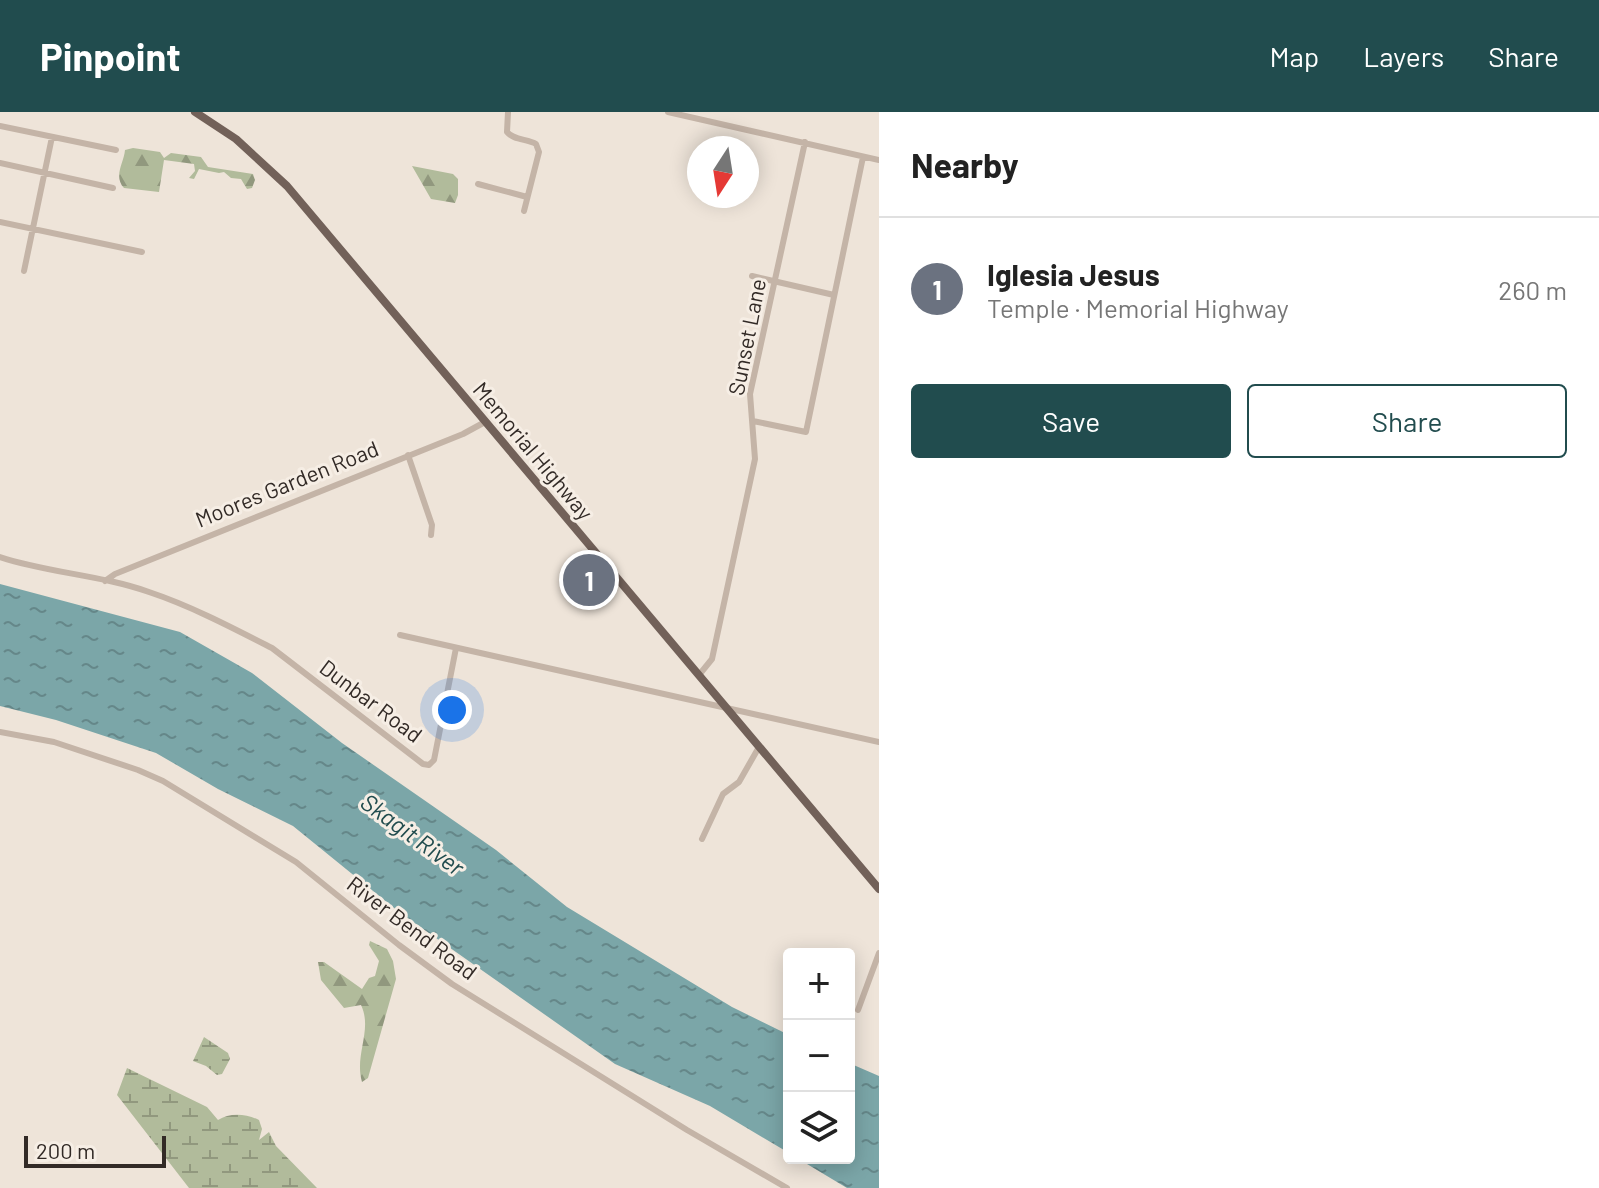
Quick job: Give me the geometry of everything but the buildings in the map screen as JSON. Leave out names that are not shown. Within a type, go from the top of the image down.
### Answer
[{"type":"main road","name":"Memorial Highway","points":[[195,112],[254,153],[315,217],[879,889]]},
{"type":"street","points":[[508,112],[507,132],[510,136],[528,139],[536,144],[539,152],[524,211]]},
{"type":"street","points":[[668,112],[879,160]]},
{"type":"street","points":[[0,126],[116,150]]},
{"type":"street","points":[[24,271],[52,137]]},
{"type":"street","name":"Sunset Lane","points":[[699,675],[712,659],[755,459],[750,394],[805,142]]},
{"type":"street","points":[[753,421],[806,432],[863,157]]},
{"type":"street","points":[[0,163],[113,188]]},
{"type":"street","points":[[478,184],[527,197]]},
{"type":"street","points":[[0,222],[142,252]]},
{"type":"street","points":[[752,276],[834,295]]},
{"type":"street","name":"Moores Garden Road","points":[[104,581],[463,434],[485,422]]},
{"type":"street","points":[[408,455],[432,525],[431,535]]},
{"type":"street","name":"Dunbar Road","points":[[0,557],[32,567],[149,591],[272,648],[423,764],[429,765],[434,760],[456,648]]},
{"type":"street","points":[[400,635],[879,742]]},
{"type":"street","name":"River Bend Road","points":[[0,732],[54,742],[163,781],[296,862],[452,984],[682,1128],[787,1188]]},
{"type":"street","points":[[702,839],[723,794],[739,782],[759,747]]},
{"type":"street","points":[[858,1010],[879,953]]},
{"type":"green space","points":[[133,148],[160,152],[164,158],[171,153],[201,157],[208,167],[253,174],[255,180],[252,188],[247,189],[241,179],[231,178],[224,172],[199,169],[194,179],[189,178],[195,171],[194,164],[164,160],[159,192],[124,188],[119,179],[120,169],[125,150]]},
{"type":"green space","points":[[412,166],[453,174],[458,179],[455,203],[431,199]]},
{"type":"green space","points":[[370,941],[387,949],[396,979],[368,1078],[362,1082],[360,1062],[365,1024],[361,1005],[344,1008],[321,980],[318,962],[324,962],[362,989],[369,978],[375,976],[379,961],[369,945]]},
{"type":"green space","points":[[204,1037],[228,1053],[230,1059],[222,1074],[217,1075],[193,1061]]},
{"type":"green space","points":[[127,1068],[207,1107],[218,1120],[238,1115],[259,1120],[262,1129],[259,1140],[269,1132],[276,1146],[317,1188],[189,1188],[117,1095]]},
{"type":"water","name":"Skagit River","points":[[0,584],[180,632],[252,673],[342,743],[496,850],[567,907],[732,1007],[783,1032],[783,1149],[710,1106],[615,1064],[399,912],[293,826],[218,789],[156,753],[56,720],[0,706]]},
{"type":"water","points":[[855,1066],[879,1076],[879,1188],[847,1188],[807,1164],[855,1164]]},
{"type":"place","name":"Iglesia Jesus","points":[[589,580]]}]
